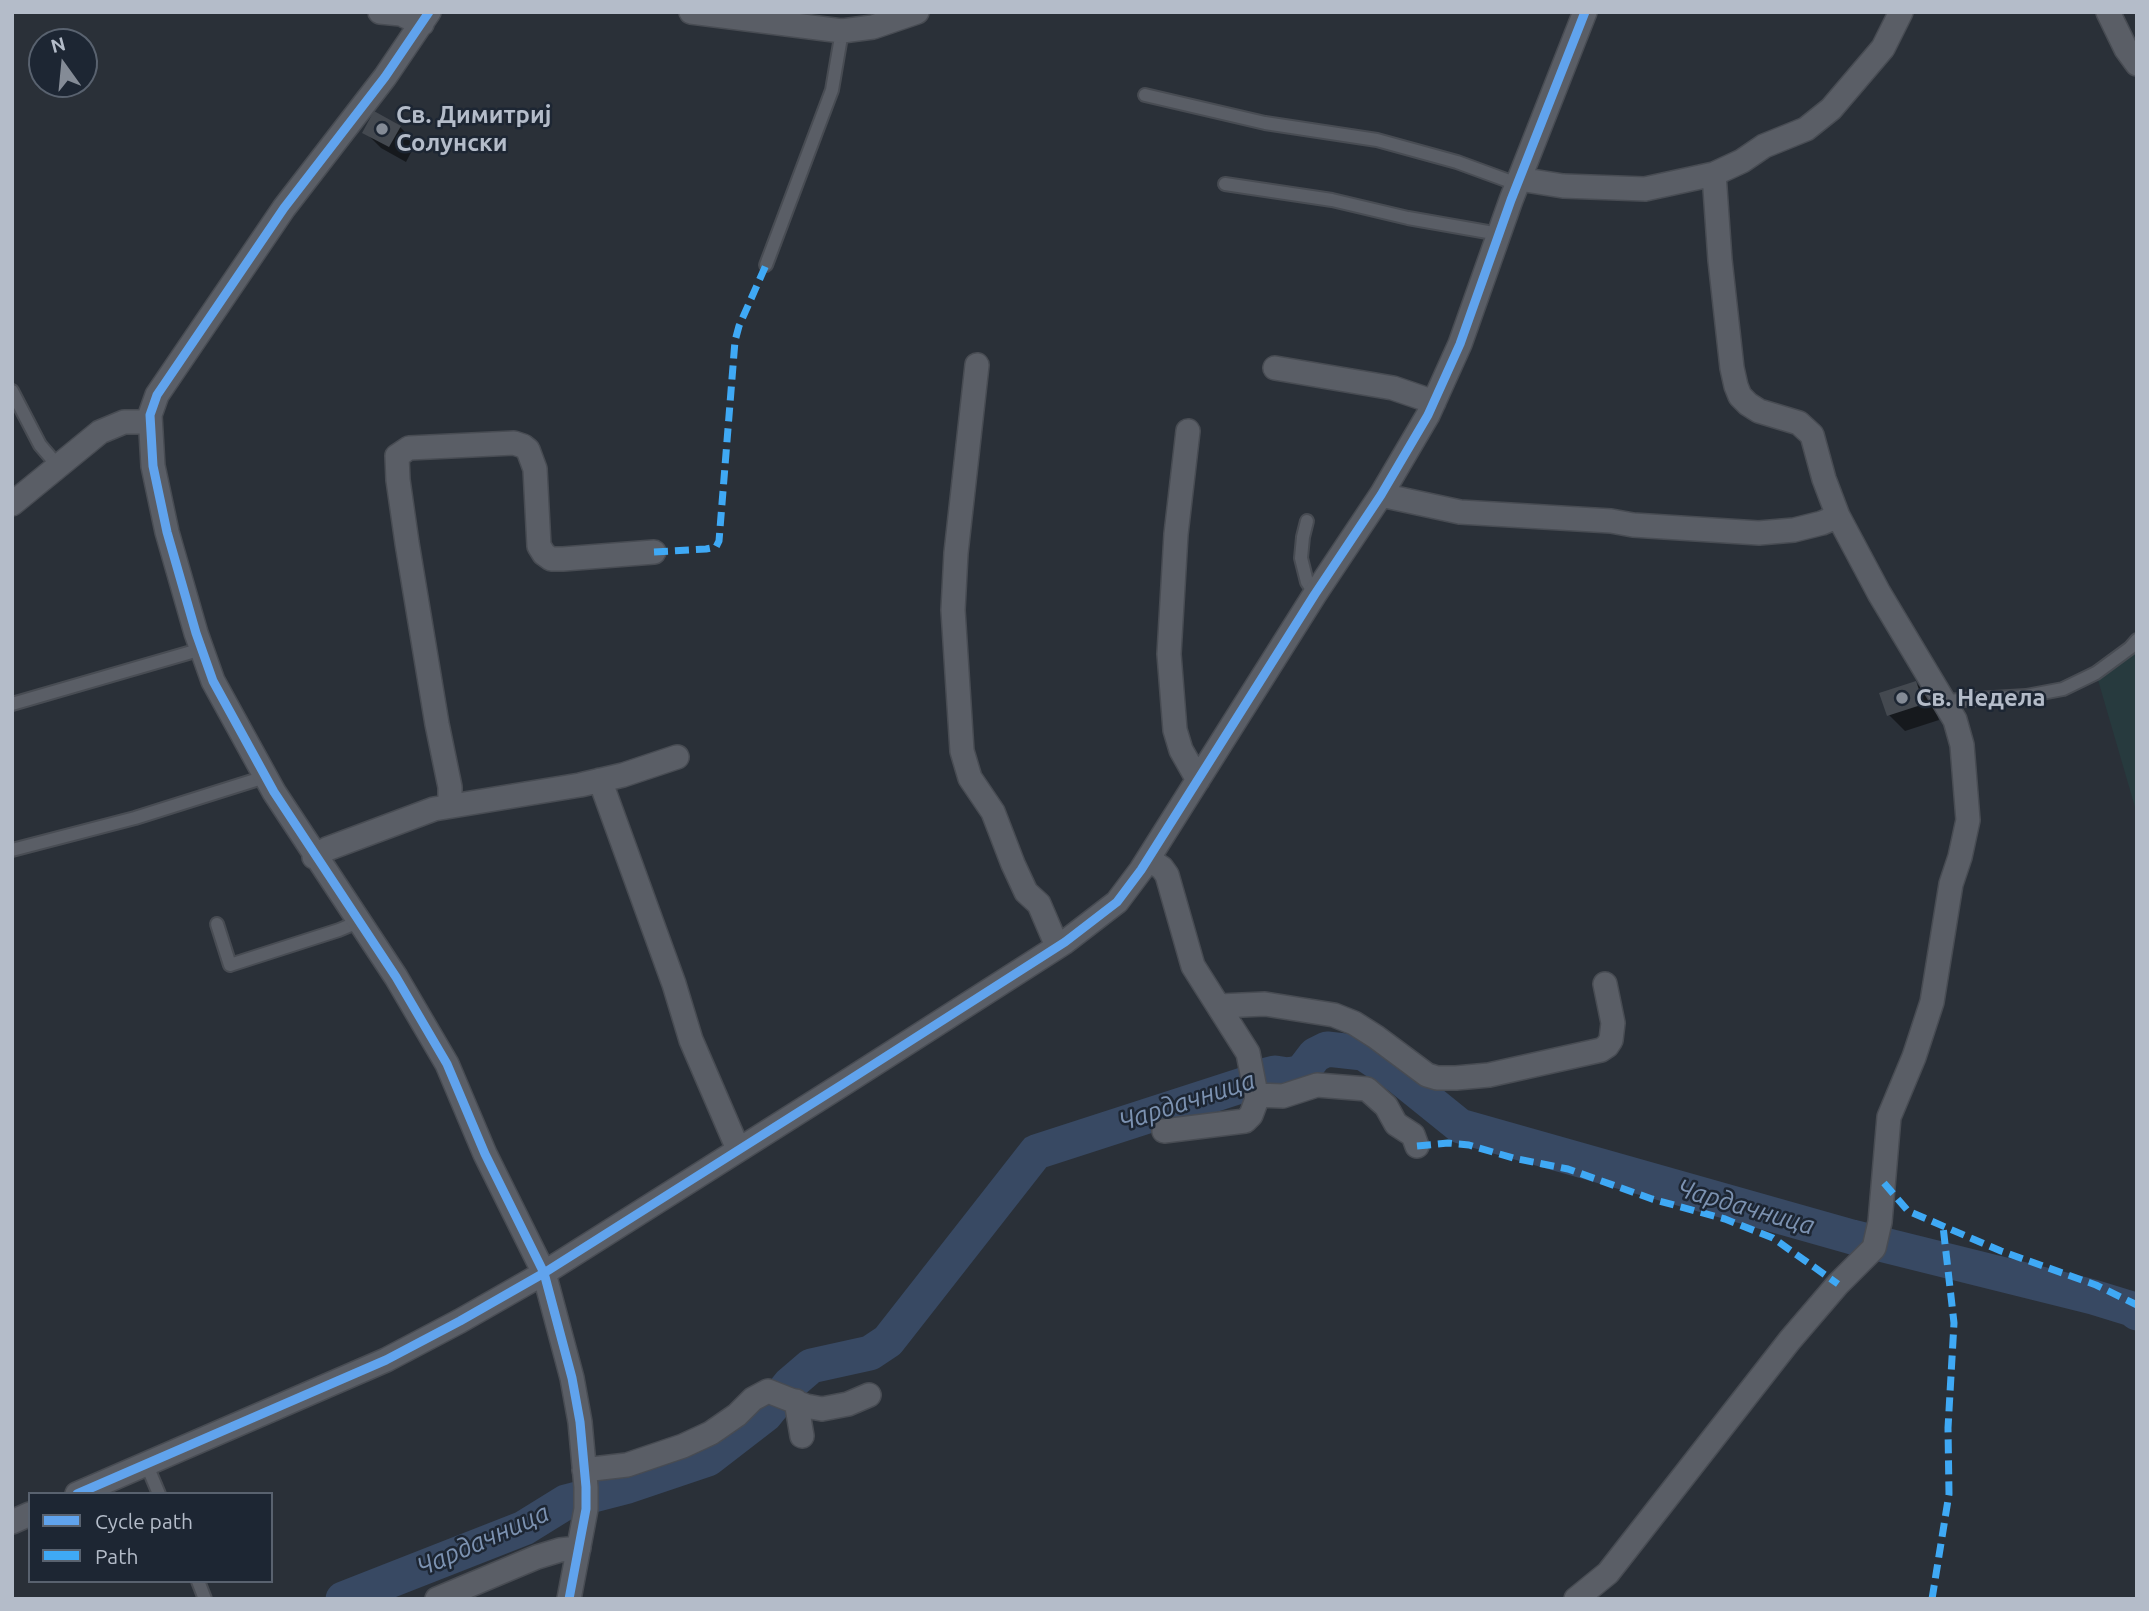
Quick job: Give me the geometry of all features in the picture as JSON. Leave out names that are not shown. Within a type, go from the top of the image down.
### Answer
[{"type":"street","points":[[380,12],[426,18],[385,77],[284,208],[157,395],[150,415],[153,466],[167,532],[213,681],[265,776],[314,856],[396,977],[447,1064],[485,1154],[544,1273],[572,1378],[580,1422],[585,1489],[579,1548],[569,1599]]},
{"type":"street","points":[[691,12],[842,31],[873,27],[917,12]]},
{"type":"street","points":[[81,1492],[386,1360],[460,1321],[544,1273],[1057,946],[1117,902],[1148,859],[1315,594],[1381,495],[1434,402],[1460,344],[1518,182],[1585,12]]},
{"type":"street","points":[[1518,182],[1645,189],[1714,174],[1742,161],[1764,146],[1805,129],[1831,109],[1883,48],[1901,12]]},
{"type":"street","points":[[2108,12],[2137,64]]},
{"type":"street","points":[[1576,1599],[1608,1573],[1790,1340],[1875,1242],[1889,1117],[1914,1057],[1932,1002],[1951,884],[1961,857],[1968,820],[1962,745],[1955,720],[1879,593],[1838,516],[1812,435],[1807,428],[1787,418],[1759,411],[1740,396],[1736,386],[1720,260],[1714,174]]},
{"type":"street","points":[[977,365],[956,553],[953,610],[962,751],[970,778],[993,812],[1026,892],[1039,904],[1057,946]]},
{"type":"street","points":[[1275,368],[1392,388],[1434,402]]},
{"type":"street","points":[[12,504],[100,432],[124,422],[150,422]]},
{"type":"street","points":[[1188,431],[1176,534],[1169,654],[1175,730],[1181,750],[1198,780]]},
{"type":"street","points":[[450,805],[450,787],[403,518],[397,456],[409,448],[514,443],[523,446],[528,450],[534,469],[539,546],[544,554],[551,559],[563,559],[654,552]]},
{"type":"street","points":[[1381,495],[1460,512],[1759,533],[1794,530],[1838,516]]},
{"type":"street","points":[[314,856],[352,839],[450,805],[541,793],[600,780],[677,757]]},
{"type":"street","points":[[600,780],[674,984],[691,1040],[738,1149]]},
{"type":"street","points":[[1148,859],[1162,868],[1167,875],[1194,965],[1248,1053],[1255,1085],[1256,1107],[1245,1121],[1164,1131]]},
{"type":"street","points":[[1220,1006],[1265,1003],[1334,1015],[1354,1023],[1427,1075],[1437,1079],[1456,1078],[1489,1075],[1601,1050],[1611,1040],[1613,1023],[1605,984]]},
{"type":"street","points":[[1255,1085],[1283,1096],[1317,1085],[1367,1089],[1387,1106],[1396,1124],[1413,1135],[1418,1146]]},
{"type":"street","points":[[585,1489],[627,1465],[683,1446],[711,1433],[768,1391],[822,1409],[848,1404],[869,1395]]},
{"type":"street","points":[[786,1397],[802,1436]]},
{"type":"street","points":[[12,1522],[28,1515]]},
{"type":"street","points":[[437,1599],[537,1557],[579,1548]]},
{"type":"lane","points":[[766,265],[832,90],[842,31]]},
{"type":"lane","points":[[1145,95],[1265,122],[1377,140],[1518,182]]},
{"type":"lane","points":[[1224,184],[1332,200],[1408,218],[1499,234]]},
{"type":"lane","points":[[12,391],[40,445],[58,466]]},
{"type":"lane","points":[[1307,521],[1301,558],[1307,582],[1315,594]]},
{"type":"lane","points":[[1945,701],[2026,696],[2063,689],[2095,673],[2137,640]]},
{"type":"lane","points":[[12,704],[202,649]]},
{"type":"lane","points":[[12,850],[135,818],[265,776]]},
{"type":"lane","points":[[217,924],[230,965],[358,922]]},
{"type":"lane","points":[[146,1463],[158,1492]]},
{"type":"green space","points":[[2137,643],[2137,814],[2096,673]]},
{"type":"building","name":"Св. Димитриј Солунски","points":[[374,111],[401,126],[389,147],[362,133]]},
{"type":"building","name":"Св. Недела","points":[[1916,681],[1924,704],[1887,716],[1879,693]]},
{"type":"waterway","name":"Чардачница","points":[[343,1599],[524,1528],[566,1502],[628,1486],[708,1459],[765,1415],[790,1384],[811,1366],[870,1353],[888,1341],[1036,1152],[1243,1085],[1263,1076],[1302,1072],[1315,1055],[1327,1049],[1363,1053],[1398,1076],[1460,1126],[1852,1237],[2093,1297],[2137,1313]]},
{"type":"marked path","points":[[654,552],[706,549],[716,547],[719,541],[735,341],[766,265]]},
{"type":"marked path","points":[[1417,1146],[1448,1143],[1469,1145],[1513,1158],[1568,1169],[1652,1199],[1725,1219],[1773,1238],[1838,1284]]},
{"type":"marked path","points":[[1884,1183],[1908,1211],[2001,1251],[2096,1285],[2137,1305]]},
{"type":"marked path","points":[[1932,1599],[1949,1494],[1948,1428],[1954,1323],[1943,1226]]},
{"type":"cycle path","points":[[429,12],[385,77],[284,208],[157,395],[150,415],[153,466],[167,532],[213,681],[274,792],[396,977],[447,1064],[485,1154],[544,1273],[572,1378],[580,1422],[586,1487],[586,1509],[569,1599]]},
{"type":"cycle path","points":[[82,1492],[386,1360],[460,1321],[544,1273],[843,1084],[1065,942],[1117,902],[1141,870],[1315,594],[1381,495],[1428,415],[1460,344],[1511,200],[1585,12]]},
{"type":"place","name":"Св. Димитриј Солунски","points":[[382,129]]},
{"type":"place","name":"Св. Недела","points":[[1902,698]]}]
